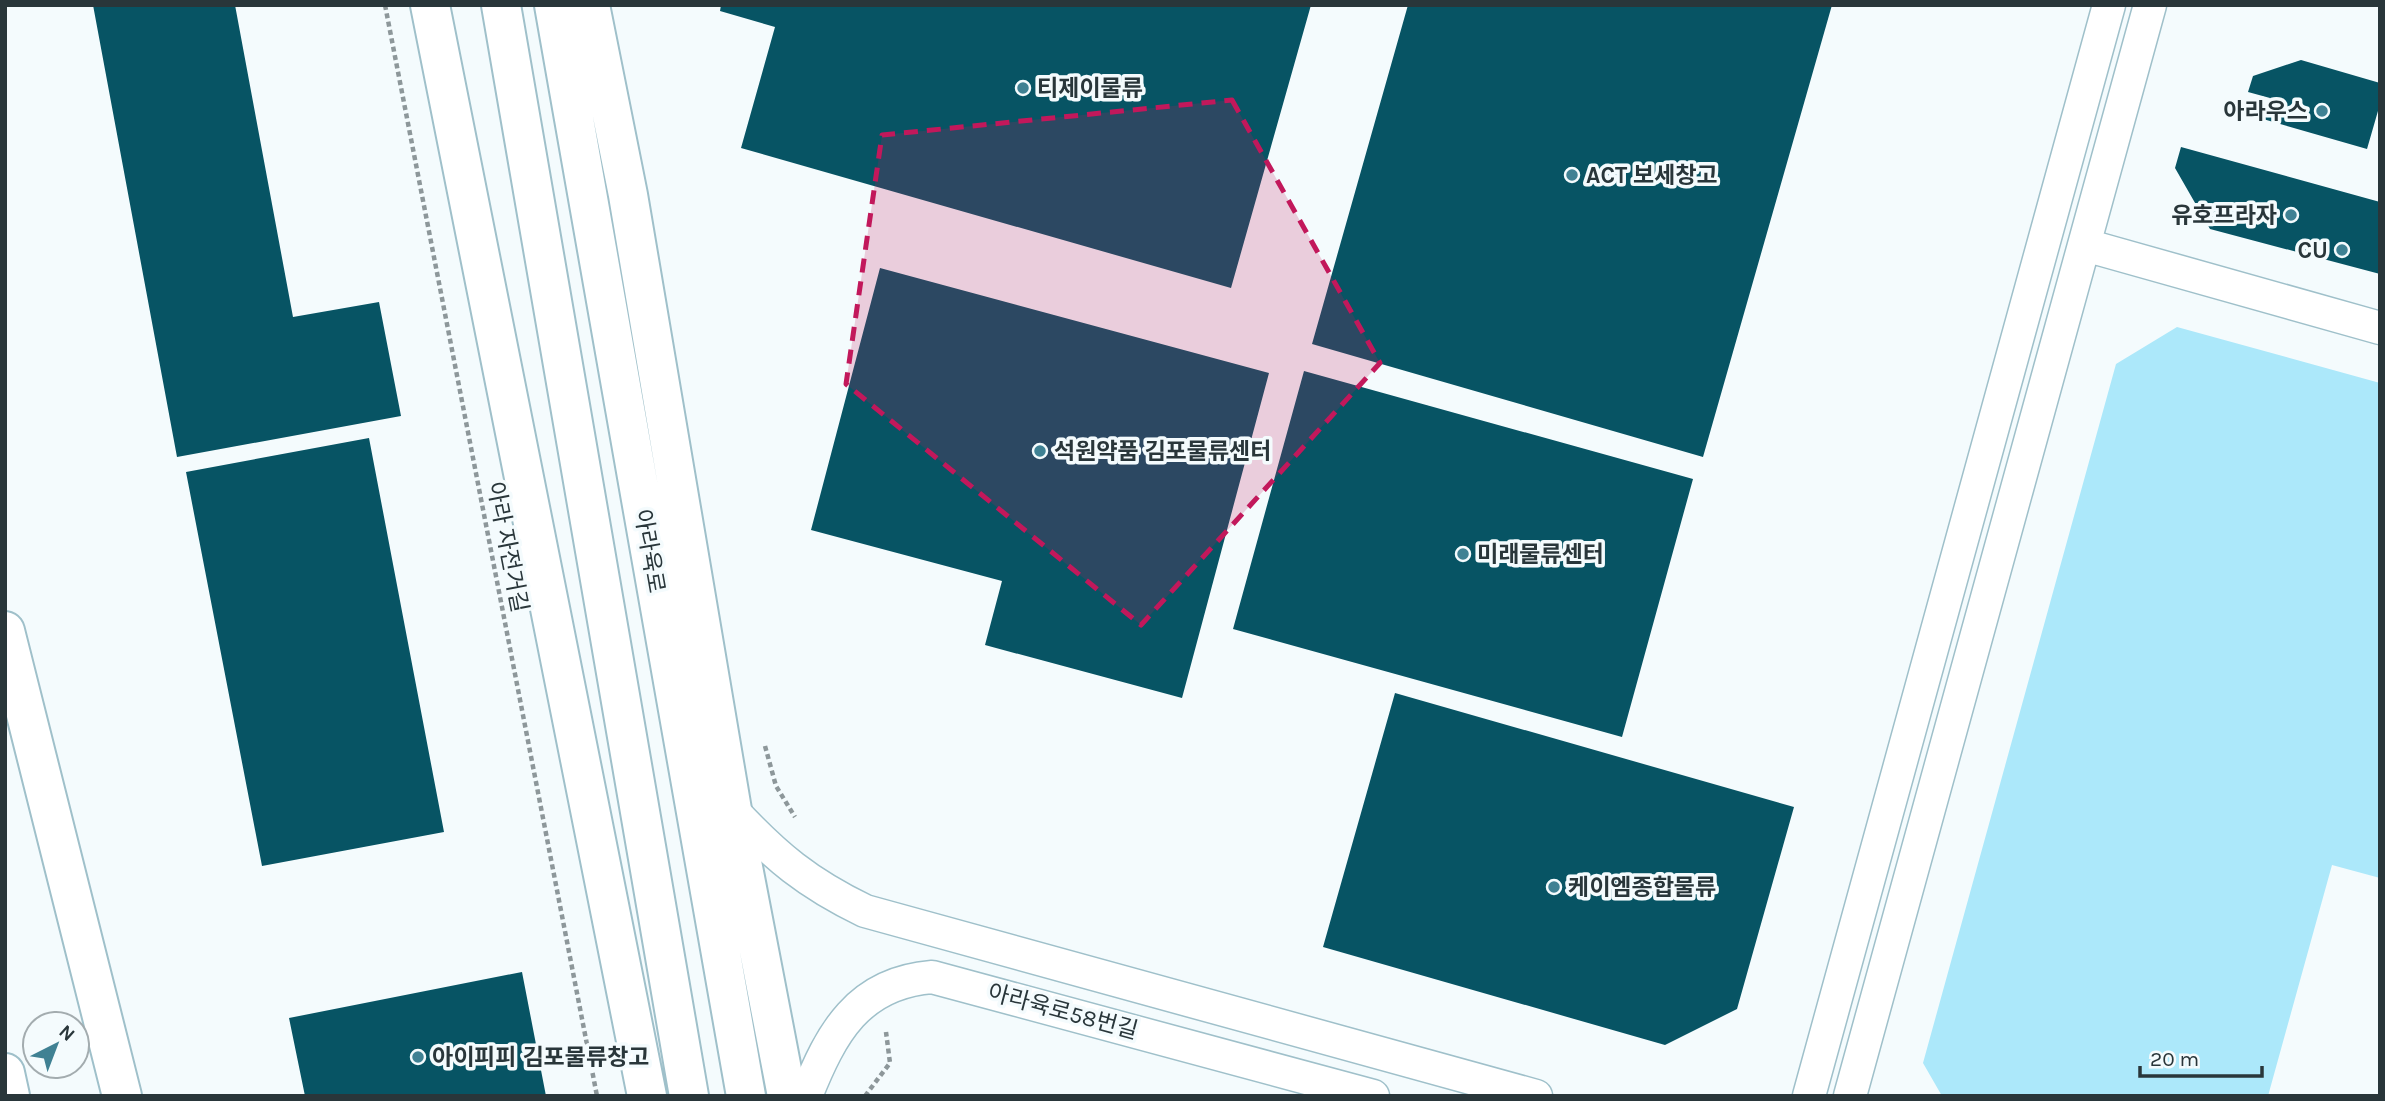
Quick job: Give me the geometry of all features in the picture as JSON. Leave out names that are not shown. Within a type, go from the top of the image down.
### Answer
[{"type":"street","points":[[430,5],[647,1096]]},
{"type":"street","points":[[501,5],[689,1096]]},
{"type":"street","name":"아라육로","points":[[554,5],[746,1096]]},
{"type":"street","points":[[590,5],[628,195],[732,810],[787,1096]]},
{"type":"street","points":[[1809,1096],[2109,5]]},
{"type":"street","points":[[1850,1096],[2150,5]]},
{"type":"street","points":[[2085,245],[2380,328]]},
{"type":"street","points":[[5,631],[122,1096]]},
{"type":"street","points":[[732,810],[794,871],[827,893],[865,911],[1536,1096]]},
{"type":"street","name":"아라육로58번길","points":[[806,1096],[831,1041],[862,1003],[906,979],[932,977],[1373,1096]]},
{"type":"street","points":[[5,1073],[10,1096]]},
{"type":"path","name":"아라 자전거길","points":[[385,5],[597,1096]]},
{"type":"path","points":[[865,1096],[890,1063]]},
{"type":"highlighted area","points":[[1232,100],[1380,363],[1141,625],[846,384],[882,135]]},
{"type":"shaded area","points":[[2177,327],[2380,383],[2380,878],[2332,865],[2268,1096],[1942,1096],[1923,1063],[2116,364]]},
{"type":"building","points":[[93,5],[235,5],[293,317],[379,302],[401,416],[177,457]]},
{"type":"building","name":"티제이물류","points":[[721,5],[1311,5],[1231,288],[741,148],[775,27],[720,11]]},
{"type":"building","name":"ACT 보세창고","points":[[1408,5],[1832,5],[1703,457],[1312,344]]},
{"type":"building","name":"아라우스","points":[[2301,60],[2380,83],[2380,104],[2367,149],[2263,119],[2270,98],[2248,92],[2253,76]]},
{"type":"building","name":"유호프라자","points":[[2181,147],[2380,202],[2380,274],[2210,229],[2175,168]]},
{"type":"building","name":"석원약품 김포물류센터","points":[[880,268],[1269,373],[1182,698],[985,645],[1002,581],[811,530]]},
{"type":"building","name":"미래물류센터","points":[[1304,371],[1693,479],[1622,737],[1233,629]]},
{"type":"building","points":[[369,438],[444,832],[262,866],[186,472]]},
{"type":"building","points":[[1395,693],[1794,807],[1737,1009],[1665,1045],[1323,947]]},
{"type":"building","name":"아이피피 김포물류창고","points":[[522,972],[546,1096],[305,1096],[289,1018]]},
{"type":"place","name":"티제이물류","points":[[1023,88]]},
{"type":"place","name":"아라우스","points":[[2322,111]]},
{"type":"place","name":"ACT 보세창고","points":[[1572,175]]},
{"type":"place","name":"유호프라자","points":[[2291,215]]},
{"type":"place","name":"CU","points":[[2342,250]]},
{"type":"place","name":"석원약품 김포물류센터","points":[[1040,451]]},
{"type":"place","name":"미래물류센터","points":[[1463,554]]},
{"type":"place","name":"케이엠종합물류","points":[[1554,887]]},
{"type":"place","name":"아이피피 김포물류창고","points":[[418,1057]]}]
